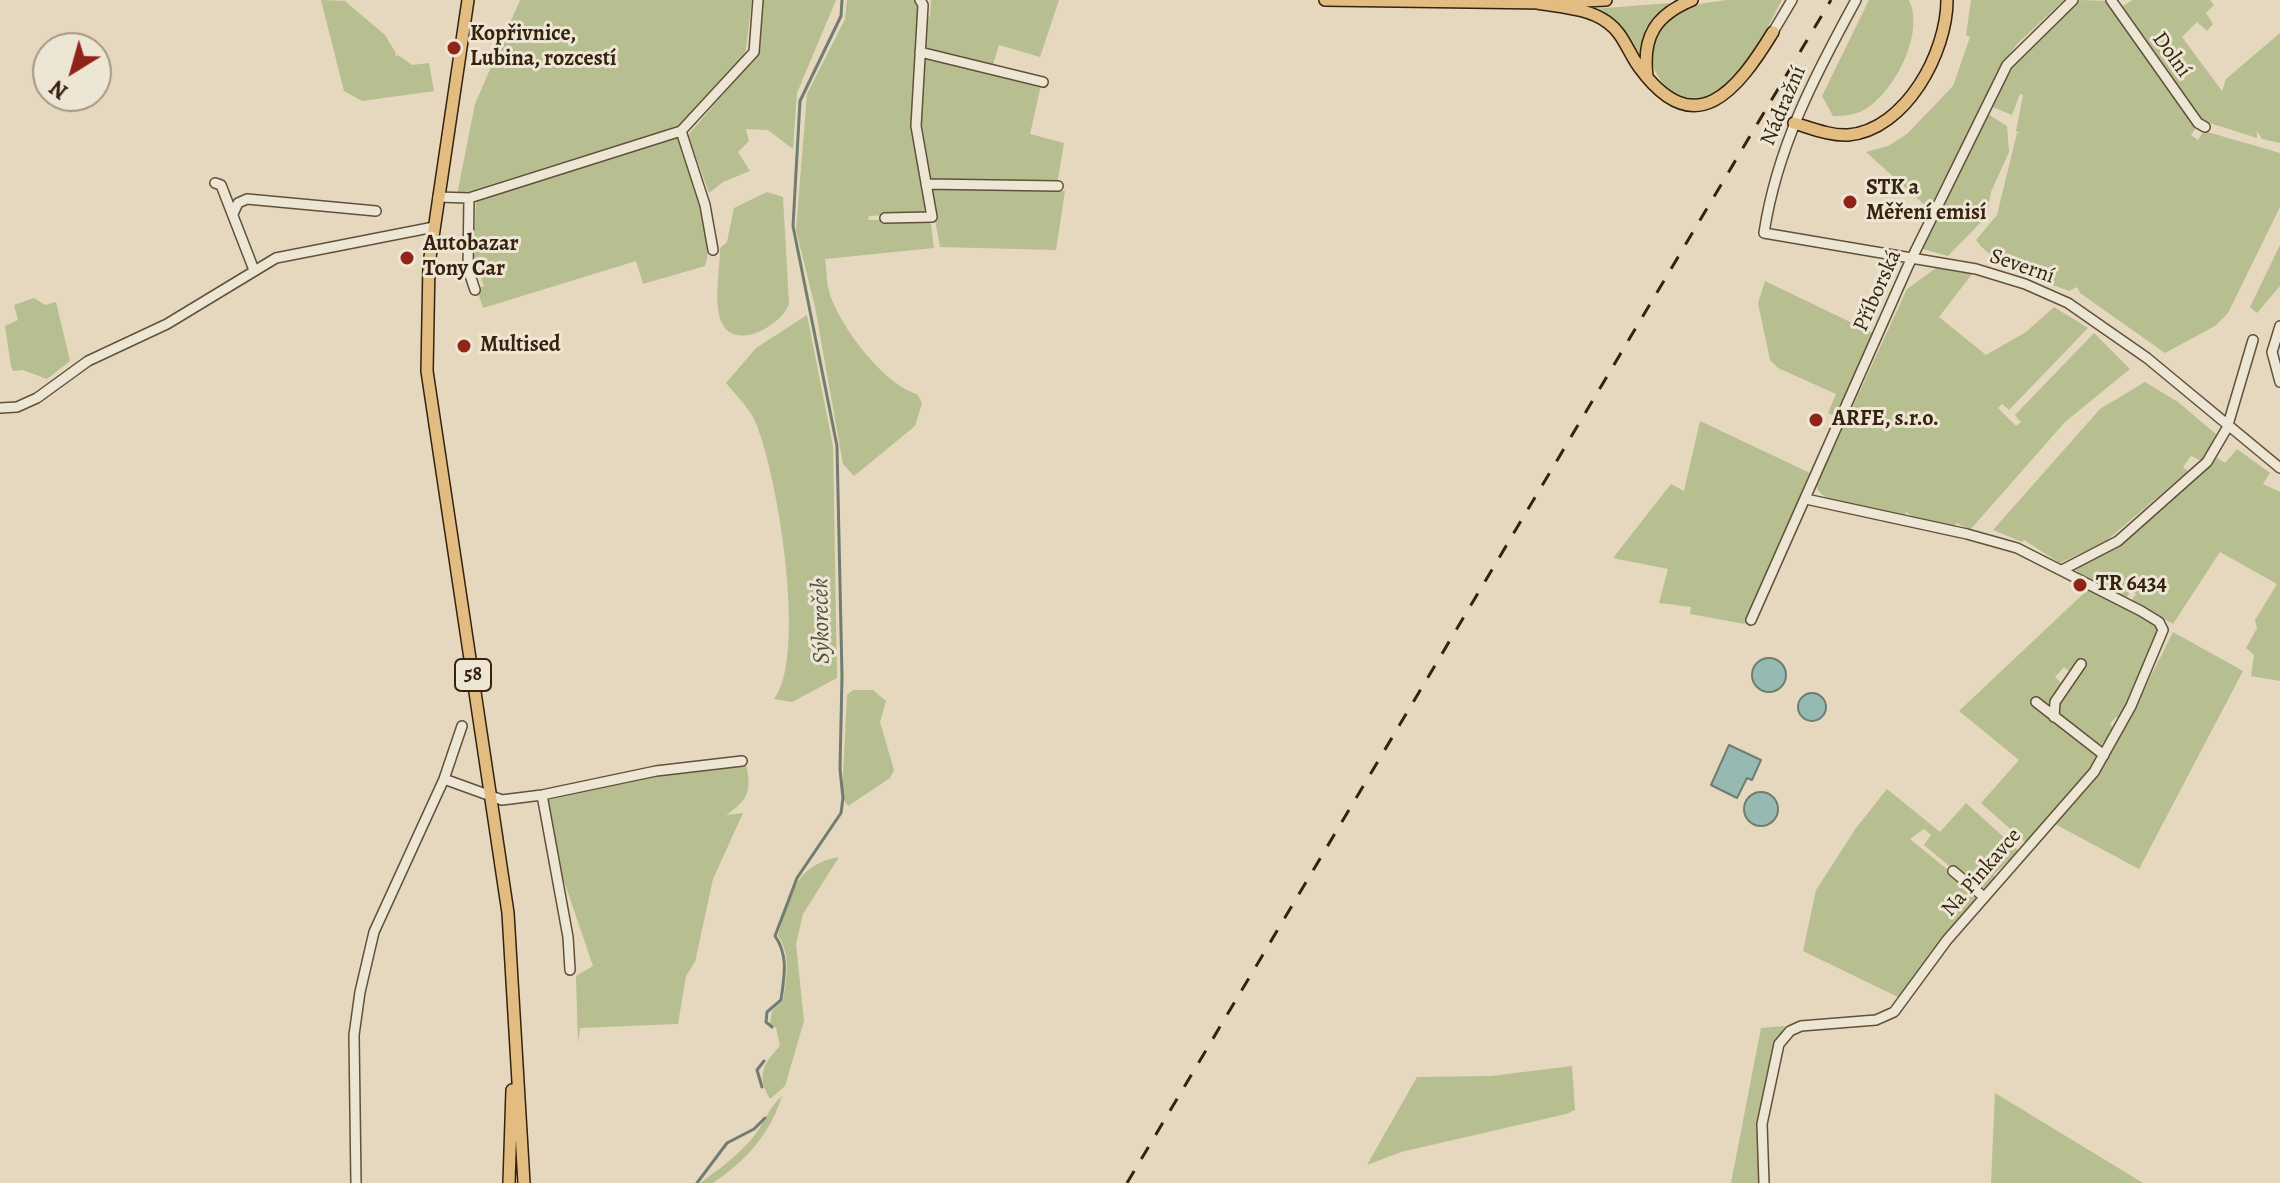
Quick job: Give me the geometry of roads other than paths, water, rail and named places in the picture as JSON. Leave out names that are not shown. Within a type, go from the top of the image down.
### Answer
[{"type":"main road","name":"58","points":[[468,0],[426,290],[427,371],[492,796],[512,965],[524,1183]]},
{"type":"main road","points":[[1325,0],[1537,3],[1606,0]]},
{"type":"main road","points":[[1647,77],[1645,49],[1651,31],[1667,12],[1692,0]]},
{"type":"main road","points":[[1794,123],[1848,135],[1874,127],[1894,113],[1918,85],[1936,52],[1947,17],[1947,0]]},
{"type":"main road","points":[[1537,3],[1576,9],[1605,20],[1619,34],[1660,93],[1677,103],[1709,103],[1736,87],[1773,32]]},
{"type":"main road","points":[[509,1183],[512,965]]},
{"type":"street","points":[[438,197],[469,198],[681,131],[754,52],[758,0]]},
{"type":"street","points":[[885,218],[932,217],[916,126],[923,5],[920,0]]},
{"type":"street","points":[[1773,32],[1792,0]]},
{"type":"street","name":"Nádražní","points":[[1764,233],[1774,182],[1794,123],[1813,79],[1856,0]]},
{"type":"street","name":"Příborská","points":[[1751,620],[1913,258],[2007,65],[2073,0]]},
{"type":"street","name":"Dolní","points":[[2111,0],[2198,123],[2205,127]]},
{"type":"street","points":[[920,52],[1043,82]]},
{"type":"street","points":[[681,131],[705,205],[713,250]]},
{"type":"street","points":[[215,183],[221,185],[254,270]]},
{"type":"street","points":[[926,184],[1058,186]]},
{"type":"street","points":[[469,198],[468,269],[475,290]]},
{"type":"street","points":[[233,214],[238,203],[247,199],[376,211]]},
{"type":"street","points":[[0,408],[26,404],[88,361],[167,324],[276,258],[434,227]]},
{"type":"street","name":"Severní","points":[[1764,233],[1976,269],[2035,288],[2086,313],[2147,358],[2227,428],[2280,468]]},
{"type":"street","points":[[2280,326],[2272,352],[2280,382]]},
{"type":"street","points":[[2062,570],[2118,541],[2207,462],[2227,428],[2253,340]]},
{"type":"street","name":"Na Pinkavce","points":[[1764,1183],[1762,1124],[1779,1044],[1795,1027],[1876,1020],[1894,1012],[1932,959],[1984,897],[2076,796],[2104,755],[2131,706],[2163,630],[2159,622],[2141,611],[2017,548],[1806,499]]},
{"type":"street","points":[[2054,717],[2055,702],[2081,664]]},
{"type":"street","points":[[2036,702],[2104,755]]},
{"type":"street","points":[[356,1183],[354,1035],[360,992],[374,932],[444,779],[462,726]]},
{"type":"street","points":[[444,779],[502,800],[542,795],[656,771],[742,761]]},
{"type":"street","points":[[542,795],[568,937],[570,970]]},
{"type":"street","points":[[1953,871],[1984,897]]},
{"type":"water","points":[[1769,658],[1781,663],[1786,675],[1781,687],[1769,692],[1757,687],[1752,675],[1757,663]]},
{"type":"water","points":[[1812,693],[1822,697],[1826,707],[1822,717],[1812,721],[1802,717],[1798,707],[1802,697]]},
{"type":"water","points":[[1729,745],[1761,760],[1752,780],[1747,778],[1737,798],[1711,785]]},
{"type":"water","points":[[1761,792],[1773,797],[1778,809],[1773,821],[1761,826],[1749,821],[1744,809],[1749,797]]},
{"type":"waterway","name":"Sýkoreček","points":[[772,1027],[766,1022],[767,1012],[781,1000],[784,975],[784,959],[775,936],[797,878],[841,813],[843,798],[840,769],[842,676],[837,446],[793,226],[800,101],[841,16],[842,0]]},
{"type":"waterway","name":"Sýkoreček","points":[[762,1087],[757,1070],[764,1061]]},
{"type":"waterway","name":"Sýkoreček","points":[[697,1183],[727,1143],[754,1129],[765,1118]]},
{"type":"railway","points":[[1127,1183],[1831,0]]},
{"type":"place","name":"Kopřivnice, Lubina, rozcestí","points":[[454,48]]},
{"type":"place","name":"STK a Měření emisí","points":[[1850,202]]},
{"type":"place","name":"Autobazar Tony Car","points":[[407,258]]},
{"type":"place","name":"Multised","points":[[464,346]]},
{"type":"place","name":"ARFE, s.r.o.","points":[[1816,420]]},
{"type":"place","name":"TR 6434","points":[[2080,585]]}]
